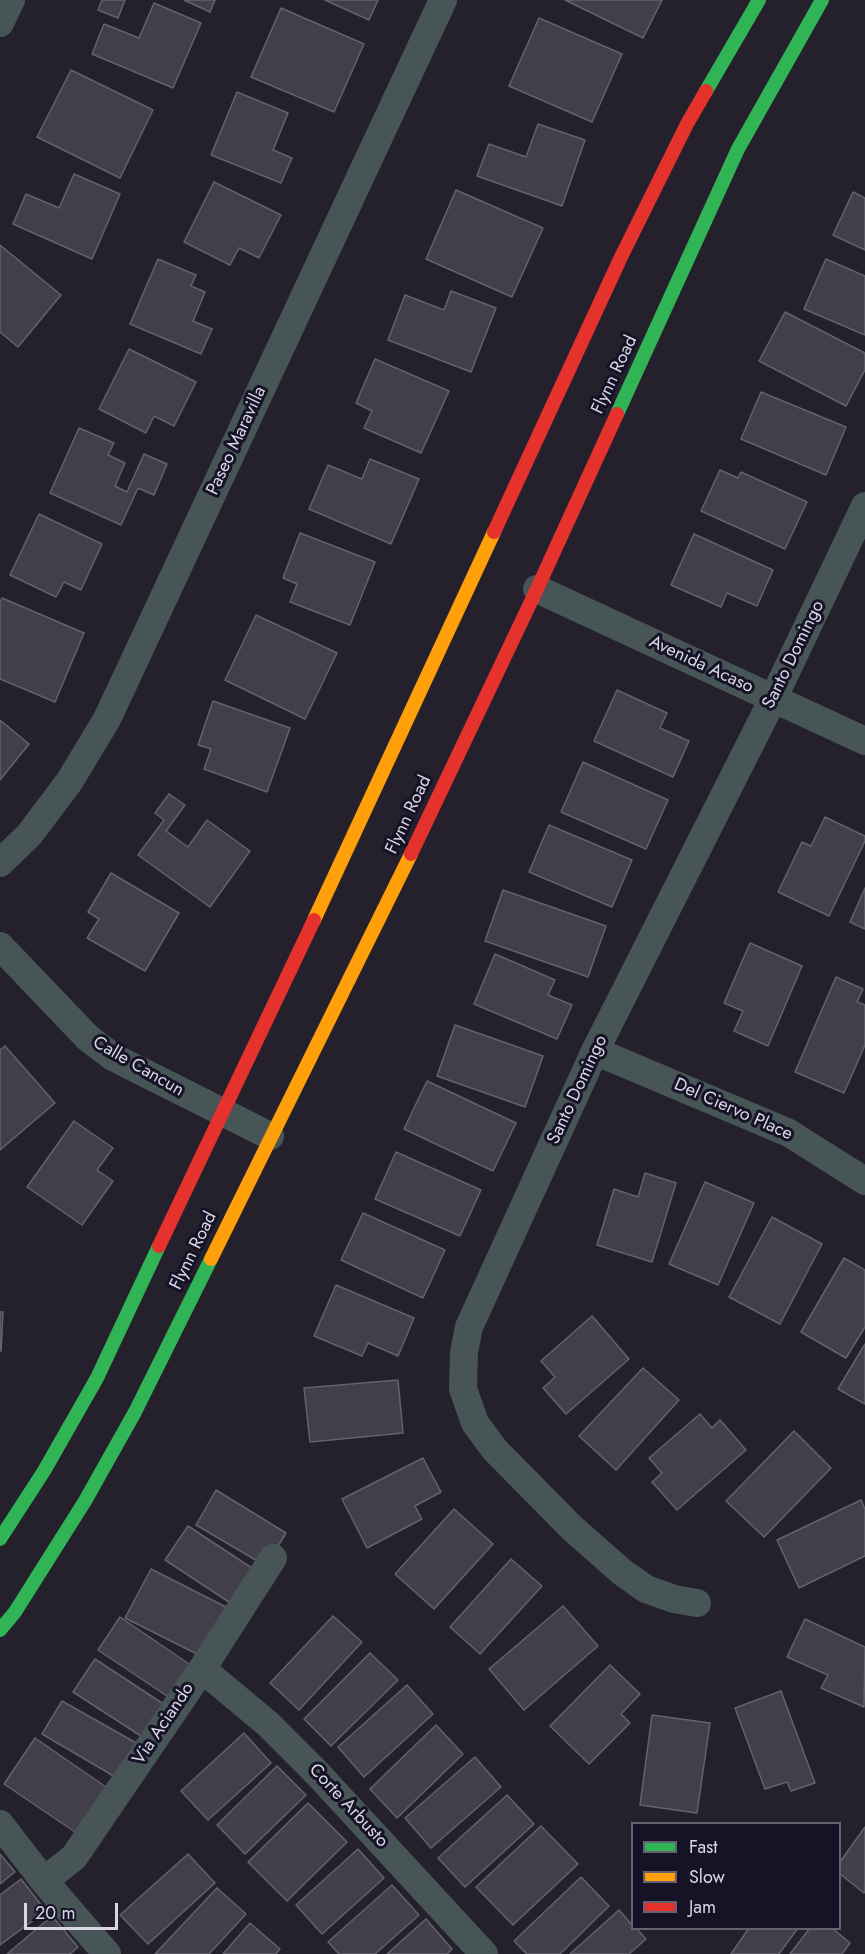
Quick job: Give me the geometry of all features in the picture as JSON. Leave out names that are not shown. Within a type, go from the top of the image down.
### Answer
[{"type":"main road","name":"Flynn Road","points":[[0,1539],[44,1471],[97,1378],[344,857],[621,257],[687,124],[759,0]]},
{"type":"main road","name":"Flynn Road","points":[[0,1630],[15,1612],[85,1502],[135,1412],[393,889],[537,589],[738,149],[822,0]]},
{"type":"street","points":[[0,23],[11,0]]},
{"type":"street","name":"Paseo Maravilla","points":[[0,863],[28,835],[69,782],[107,719],[443,0]]},
{"type":"street","name":"Santo Domingo","points":[[697,1603],[674,1599],[646,1589],[622,1572],[572,1528],[495,1450],[475,1423],[463,1389],[464,1352],[469,1327],[595,1051],[773,699],[865,507]]},
{"type":"street","name":"Avenida Acaso","points":[[537,589],[865,741]]},
{"type":"street","name":"Calle Cancun","points":[[0,946],[88,1038],[113,1057],[270,1136]]},
{"type":"street","name":"Del Ciervo Place","points":[[595,1051],[789,1133],[865,1181]]},
{"type":"street","name":"Via Aciando","points":[[44,1881],[74,1857],[202,1669],[273,1558]]},
{"type":"street","name":"Corte Arbusto","points":[[202,1669],[268,1724],[317,1773],[484,1954]]},
{"type":"street","points":[[0,1824],[44,1881],[107,1954]]},
{"type":"building","points":[[102,0],[125,0],[118,18],[98,10]]},
{"type":"building","points":[[184,0],[215,0],[210,12]]},
{"type":"building","points":[[325,0],[378,0],[369,20]]},
{"type":"building","points":[[565,0],[662,0],[643,38]]},
{"type":"building","points":[[154,3],[201,23],[173,88],[92,54],[104,24],[139,38]]},
{"type":"building","points":[[281,8],[364,44],[334,112],[251,77]]},
{"type":"building","points":[[539,18],[622,54],[592,122],[509,86]]},
{"type":"building","points":[[71,70],[153,110],[120,178],[37,137]]},
{"type":"building","points":[[237,92],[288,113],[273,150],[292,158],[281,183],[211,155]]},
{"type":"building","points":[[538,124],[585,140],[562,206],[477,176],[489,144],[526,157]]},
{"type":"building","points":[[74,174],[120,194],[92,259],[13,224],[26,194],[59,208]]},
{"type":"building","points":[[214,182],[281,215],[259,258],[239,248],[230,265],[184,242]]},
{"type":"building","points":[[456,190],[543,228],[512,297],[426,259]]},
{"type":"building","points":[[853,192],[865,198],[865,250],[833,235]]},
{"type":"building","points":[[0,245],[61,295],[18,347],[0,332]]},
{"type":"building","points":[[158,259],[196,275],[191,286],[205,292],[193,321],[212,329],[201,354],[130,324]]},
{"type":"building","points":[[826,259],[865,276],[865,335],[804,309]]},
{"type":"building","points":[[451,291],[496,308],[471,372],[388,340],[405,295],[444,310]]},
{"type":"building","points":[[785,312],[865,353],[865,370],[846,406],[759,361]]},
{"type":"building","points":[[129,349],[196,382],[174,426],[154,416],[146,433],[99,409]]},
{"type":"building","points":[[375,359],[449,391],[421,453],[364,428],[372,411],[356,403]]},
{"type":"building","points":[[761,392],[846,427],[826,475],[741,439]]},
{"type":"building","points":[[79,428],[114,443],[108,455],[125,463],[115,486],[127,492],[144,454],[167,464],[154,495],[138,488],[121,525],[50,493]]},
{"type":"building","points":[[370,459],[419,479],[391,544],[309,509],[328,465],[362,479]]},
{"type":"building","points":[[720,470],[738,478],[741,472],[807,502],[785,549],[701,511]]},
{"type":"building","points":[[39,514],[102,544],[81,590],[64,582],[56,597],[10,575]]},
{"type":"building","points":[[300,533],[375,562],[350,625],[290,602],[297,584],[283,578]]},
{"type":"building","points":[[694,534],[773,570],[757,606],[727,593],[721,607],[671,585]]},
{"type":"building","points":[[2,598],[84,633],[55,702],[0,679],[0,602]]},
{"type":"building","points":[[256,615],[337,653],[305,719],[225,680]]},
{"type":"building","points":[[617,690],[667,713],[660,728],[689,741],[673,777],[594,741]]},
{"type":"building","points":[[213,701],[290,728],[267,792],[204,769],[211,749],[198,745]]},
{"type":"building","points":[[0,720],[29,744],[0,780]]},
{"type":"building","points":[[583,762],[668,800],[646,849],[561,812]]},
{"type":"building","points":[[169,794],[185,805],[166,831],[188,847],[207,820],[250,851],[210,907],[138,855],[164,820],[155,813]]},
{"type":"building","points":[[825,817],[865,836],[865,841],[829,916],[778,892],[802,842],[811,846]]},
{"type":"building","points":[[549,825],[632,860],[612,907],[529,872]]},
{"type":"building","points":[[111,873],[179,913],[145,971],[87,938],[99,919],[88,912]]},
{"type":"building","points":[[865,888],[865,929],[850,922]]},
{"type":"building","points":[[503,890],[606,926],[588,977],[485,941]]},
{"type":"building","points":[[750,943],[802,966],[768,1046],[734,1031],[743,1011],[724,1003]]},
{"type":"building","points":[[495,954],[555,980],[548,995],[572,1005],[557,1039],[474,1004]]},
{"type":"building","points":[[836,977],[863,989],[857,1002],[865,1005],[865,1045],[844,1093],[795,1072]]},
{"type":"building","points":[[455,1025],[543,1056],[525,1107],[437,1076]]},
{"type":"building","points":[[5,1046],[55,1103],[0,1150],[0,1050]]},
{"type":"building","points":[[427,1081],[516,1123],[493,1171],[404,1129]]},
{"type":"building","points":[[74,1121],[113,1148],[97,1170],[113,1181],[82,1225],[27,1187]]},
{"type":"building","points":[[396,1152],[481,1190],[460,1236],[375,1199]]},
{"type":"building","points":[[645,1173],[676,1183],[652,1262],[597,1245],[614,1189],[638,1197]]},
{"type":"building","points":[[705,1182],[754,1203],[718,1285],[669,1264]]},
{"type":"building","points":[[363,1213],[445,1250],[423,1298],[341,1260]]},
{"type":"building","points":[[772,1217],[822,1244],[780,1324],[729,1297]]},
{"type":"building","points":[[844,1258],[865,1270],[865,1327],[846,1358],[801,1332]]},
{"type":"building","points":[[336,1285],[414,1318],[398,1356],[368,1343],[362,1356],[314,1336]]},
{"type":"building","points":[[0,1312],[3,1312],[1,1351],[0,1351]]},
{"type":"building","points":[[592,1316],[629,1359],[566,1414],[543,1388],[555,1377],[541,1361]]},
{"type":"building","points":[[865,1344],[865,1404],[838,1389]]},
{"type":"building","points":[[643,1368],[679,1400],[616,1470],[579,1436]]},
{"type":"building","points":[[398,1380],[403,1433],[310,1442],[304,1388]]},
{"type":"building","points":[[700,1414],[712,1428],[720,1420],[746,1450],[677,1510],[652,1482],[662,1473],[649,1458]]},
{"type":"building","points":[[794,1431],[831,1468],[764,1537],[726,1501]]},
{"type":"building","points":[[423,1458],[441,1492],[415,1506],[422,1519],[367,1548],[342,1499]]},
{"type":"building","points":[[216,1490],[286,1533],[266,1566],[196,1525]]},
{"type":"building","points":[[861,1500],[865,1509],[865,1556],[799,1588],[777,1540]]},
{"type":"building","points":[[454,1509],[493,1544],[434,1609],[395,1574]]},
{"type":"building","points":[[188,1526],[255,1570],[232,1604],[165,1560]]},
{"type":"building","points":[[511,1559],[542,1586],[480,1654],[450,1627]]},
{"type":"building","points":[[151,1569],[226,1607],[201,1656],[125,1618]]},
{"type":"building","points":[[563,1606],[598,1646],[524,1710],[489,1669]]},
{"type":"building","points":[[333,1616],[362,1642],[299,1710],[270,1683]]},
{"type":"building","points":[[120,1617],[192,1666],[170,1698],[98,1650]]},
{"type":"building","points":[[805,1619],[865,1647],[864,1707],[821,1688],[828,1675],[787,1657]]},
{"type":"building","points":[[370,1653],[398,1680],[331,1746],[304,1719]]},
{"type":"building","points":[[95,1659],[165,1705],[144,1738],[73,1692]]},
{"type":"building","points":[[610,1665],[640,1694],[621,1714],[630,1723],[589,1764],[550,1726]]},
{"type":"building","points":[[407,1685],[433,1714],[364,1777],[338,1747]]},
{"type":"building","points":[[781,1691],[815,1783],[791,1791],[787,1782],[765,1789],[735,1708]]},
{"type":"building","points":[[62,1701],[138,1744],[117,1778],[42,1734]]},
{"type":"building","points":[[652,1715],[710,1723],[697,1813],[640,1805]]},
{"type":"building","points":[[436,1725],[463,1754],[397,1818],[370,1789]]},
{"type":"building","points":[[244,1733],[271,1763],[208,1820],[181,1791]]},
{"type":"building","points":[[35,1738],[106,1787],[75,1832],[4,1784]]},
{"type":"building","points":[[475,1757],[501,1787],[431,1848],[405,1818]]},
{"type":"building","points":[[277,1766],[306,1795],[245,1854],[217,1825]]},
{"type":"building","points":[[507,1795],[534,1824],[465,1887],[438,1858]]},
{"type":"building","points":[[308,1803],[347,1842],[287,1901],[248,1862]]},
{"type":"building","points":[[541,1826],[578,1864],[513,1925],[476,1887]]},
{"type":"building","points":[[865,1827],[864,1893],[841,1875],[841,1861]]},
{"type":"building","points":[[358,1849],[384,1878],[322,1934],[296,1905]]},
{"type":"building","points":[[0,1854],[15,1872],[0,1884]]},
{"type":"building","points":[[188,1854],[215,1883],[148,1944],[120,1915]]},
{"type":"building","points":[[581,1877],[609,1906],[560,1954],[527,1954],[514,1941]]},
{"type":"building","points":[[21,1879],[46,1911],[0,1945],[0,1895]]},
{"type":"building","points":[[392,1885],[419,1915],[375,1954],[339,1954],[328,1942]]},
{"type":"building","points":[[217,1888],[246,1914],[209,1954],[155,1954]]},
{"type":"building","points":[[619,1910],[631,1924],[631,1930],[638,1930],[646,1939],[629,1954],[570,1954]]},
{"type":"building","points":[[52,1916],[78,1947],[70,1954],[7,1954]]},
{"type":"building","points":[[426,1919],[452,1949],[447,1954],[387,1954]]},
{"type":"building","points":[[250,1923],[280,1949],[276,1954],[223,1954]]},
{"type":"building","points":[[748,1930],[797,1930],[779,1954],[731,1954]]},
{"type":"building","points":[[808,1930],[834,1930],[850,1943],[842,1954],[790,1954]]},
{"type":"traffic: fast","points":[[706,91],[759,0]]},
{"type":"traffic: fast","points":[[617,414],[738,149],[822,0]]},
{"type":"traffic: fast","points":[[0,1539],[44,1471],[97,1378],[159,1246]]},
{"type":"traffic: fast","points":[[0,1630],[15,1612],[85,1501],[135,1412],[211,1259]]},
{"type":"traffic: slow","points":[[314,920],[494,532]]},
{"type":"traffic: slow","points":[[211,1259],[411,854]]},
{"type":"traffic: jam","points":[[494,532],[621,257],[687,124],[706,91]]},
{"type":"traffic: jam","points":[[411,854],[617,414]]},
{"type":"traffic: jam","points":[[159,1246],[314,920]]}]
